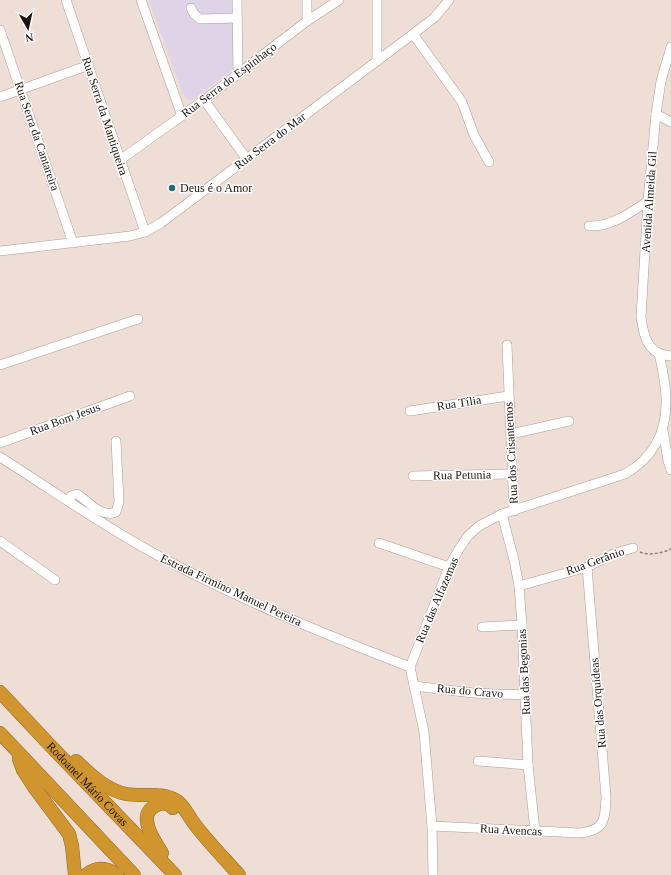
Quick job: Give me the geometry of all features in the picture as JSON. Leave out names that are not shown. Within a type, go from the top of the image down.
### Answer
[{"type":"highway","name":"Rodoanel Mário Covas","points":[[0,692],[46,742],[176,875]]},
{"type":"highway","points":[[0,733],[134,875]]},
{"type":"highway","points":[[46,742],[62,749],[110,789],[124,794],[137,796],[166,796],[177,801],[239,875]]},
{"type":"highway","points":[[17,751],[23,770],[69,834],[72,846],[75,875]]},
{"type":"highway","points":[[176,875],[152,836],[148,826],[147,816],[151,808],[159,804],[168,804],[194,822]]},
{"type":"highway","points":[[86,875],[92,870],[99,868],[106,868],[117,875]]},
{"type":"street","name":"Rua Serra da Mantiqueira","points":[[66,0],[145,232]]},
{"type":"street","points":[[141,0],[182,116]]},
{"type":"street","points":[[237,0],[238,74]]},
{"type":"street","points":[[307,0],[307,21]]},
{"type":"street","name":"Rua Serra do Espinhaço","points":[[120,160],[204,100],[307,21],[339,0]]},
{"type":"street","points":[[377,0],[377,61]]},
{"type":"street","name":"Rua Serra do Mar","points":[[0,251],[130,236],[145,232],[161,223],[434,18],[449,0]]},
{"type":"street","points":[[192,8],[194,14],[200,19],[237,18]]},
{"type":"street","name":"Rua Serra da Cantareira","points":[[0,30],[73,243]]},
{"type":"street","points":[[413,34],[462,102],[474,135],[489,162]]},
{"type":"street","name":"Avenida Almeida Gil","points":[[659,353],[649,344],[646,338],[642,329],[641,317],[648,201],[656,114],[661,81],[671,47]]},
{"type":"street","points":[[0,97],[88,65]]},
{"type":"street","points":[[204,100],[246,158]]},
{"type":"street","points":[[656,114],[671,122]]},
{"type":"street","points":[[589,226],[598,226],[610,223],[628,215],[648,201]]},
{"type":"street","points":[[0,365],[138,319]]},
{"type":"street","name":"Rua dos Crisantemos","points":[[507,345],[514,511]]},
{"type":"street","points":[[659,353],[671,356]]},
{"type":"street","name":"Rua das Alfazemas","points":[[410,667],[449,567],[468,536],[479,526],[502,514],[625,474],[636,468],[647,457],[659,439],[663,428],[666,399],[659,353]]},
{"type":"street","name":"Rua Bom Jesus","points":[[0,443],[130,396]]},
{"type":"street","name":"Rua Tília","points":[[410,411],[508,396]]},
{"type":"street","points":[[511,434],[569,421]]},
{"type":"street","points":[[663,428],[668,461],[671,470]]},
{"type":"street","points":[[68,501],[71,496],[76,494],[103,513],[112,514],[116,512],[119,502],[116,441]]},
{"type":"street","name":"Estrada Firmino Manuel Pereira","points":[[0,457],[104,524],[156,555],[220,588],[336,639],[410,667]]},
{"type":"street","name":"Rua Petunia","points":[[413,476],[512,474]]},
{"type":"street","name":"Rua das Begonias","points":[[502,514],[519,586],[528,765],[535,831]]},
{"type":"street","points":[[0,542],[55,580]]},
{"type":"street","points":[[379,543],[449,567]]},
{"type":"street","name":"Rua Gerânio","points":[[519,586],[586,566],[625,550],[634,548]]},
{"type":"street","name":"Rua das Orquideas","points":[[586,566],[606,796],[606,814],[603,823],[597,829],[590,832]]},
{"type":"street","points":[[482,627],[522,625]]},
{"type":"street","points":[[410,667],[424,732],[432,826],[433,875]]},
{"type":"street","name":"Rua do Cravo","points":[[414,686],[473,693],[525,695]]},
{"type":"street","points":[[478,761],[528,765]]},
{"type":"street","name":"Rua Avencas","points":[[432,826],[579,833],[590,832]]},
{"type":"path","name":"Rua Gerânio","points":[[634,548],[644,554],[652,554],[671,549]]},
{"type":"shaded area","points":[[149,0],[232,0],[235,68],[193,100],[189,101],[183,95]]},
{"type":"place","name":"Deus é o Amor","points":[[172,188]]}]
